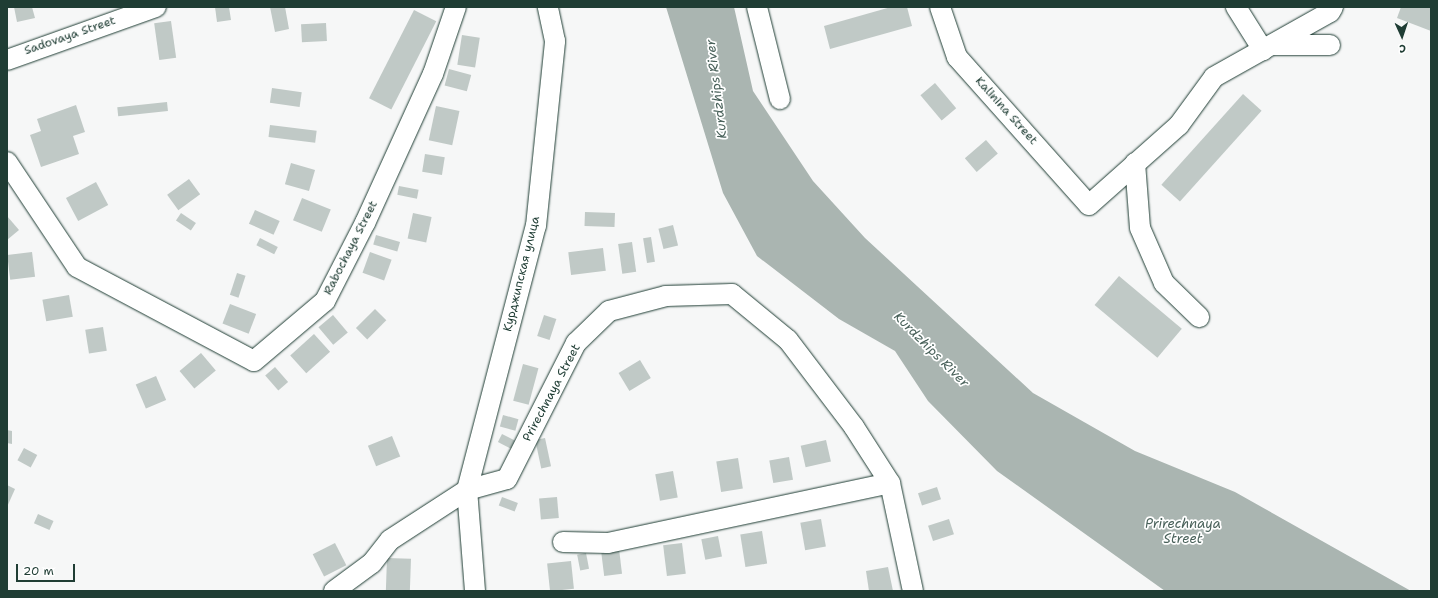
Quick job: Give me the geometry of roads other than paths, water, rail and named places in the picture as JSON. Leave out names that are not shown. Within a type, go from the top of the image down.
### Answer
[{"type":"street","name":"Sadovaya Street","points":[[7,60],[156,7]]},
{"type":"street","name":"Rabochaya Street","points":[[7,162],[77,267],[254,361],[325,301],[365,223],[433,74],[456,7]]},
{"type":"street","name":"Курджипская улица","points":[[475,591],[467,490],[536,226],[555,41],[548,7]]},
{"type":"street","points":[[757,7],[780,99]]},
{"type":"street","name":"Kalinina Street","points":[[940,7],[957,57],[1090,205],[1134,163]]},
{"type":"street","points":[[1236,7],[1267,48]]},
{"type":"street","points":[[1199,317],[1164,283],[1140,228],[1134,163],[1179,125],[1214,77],[1330,12],[1333,7]]},
{"type":"street","points":[[1267,48],[1330,45]]},
{"type":"street","name":"Prirechnaya Street","points":[[467,490],[507,479],[576,343],[609,311],[666,296],[732,294],[788,340],[854,427],[890,483],[912,591]]},
{"type":"street","points":[[563,542],[608,543],[890,483]]},
{"type":"street","points":[[334,591],[372,563],[390,540],[467,490]]},
{"type":"water","name":"Prirechnaya Street","points":[[666,7],[734,7],[753,91],[813,181],[865,238],[1033,393],[1135,451],[1235,492],[1411,591],[1165,591],[997,471],[928,401],[895,351],[839,319],[757,256],[723,193]]},
{"type":"water label","name":"Kurdzhips River","points":[[717,89]]},
{"type":"water label","name":"Kurdzhips River","points":[[931,350]]}]
